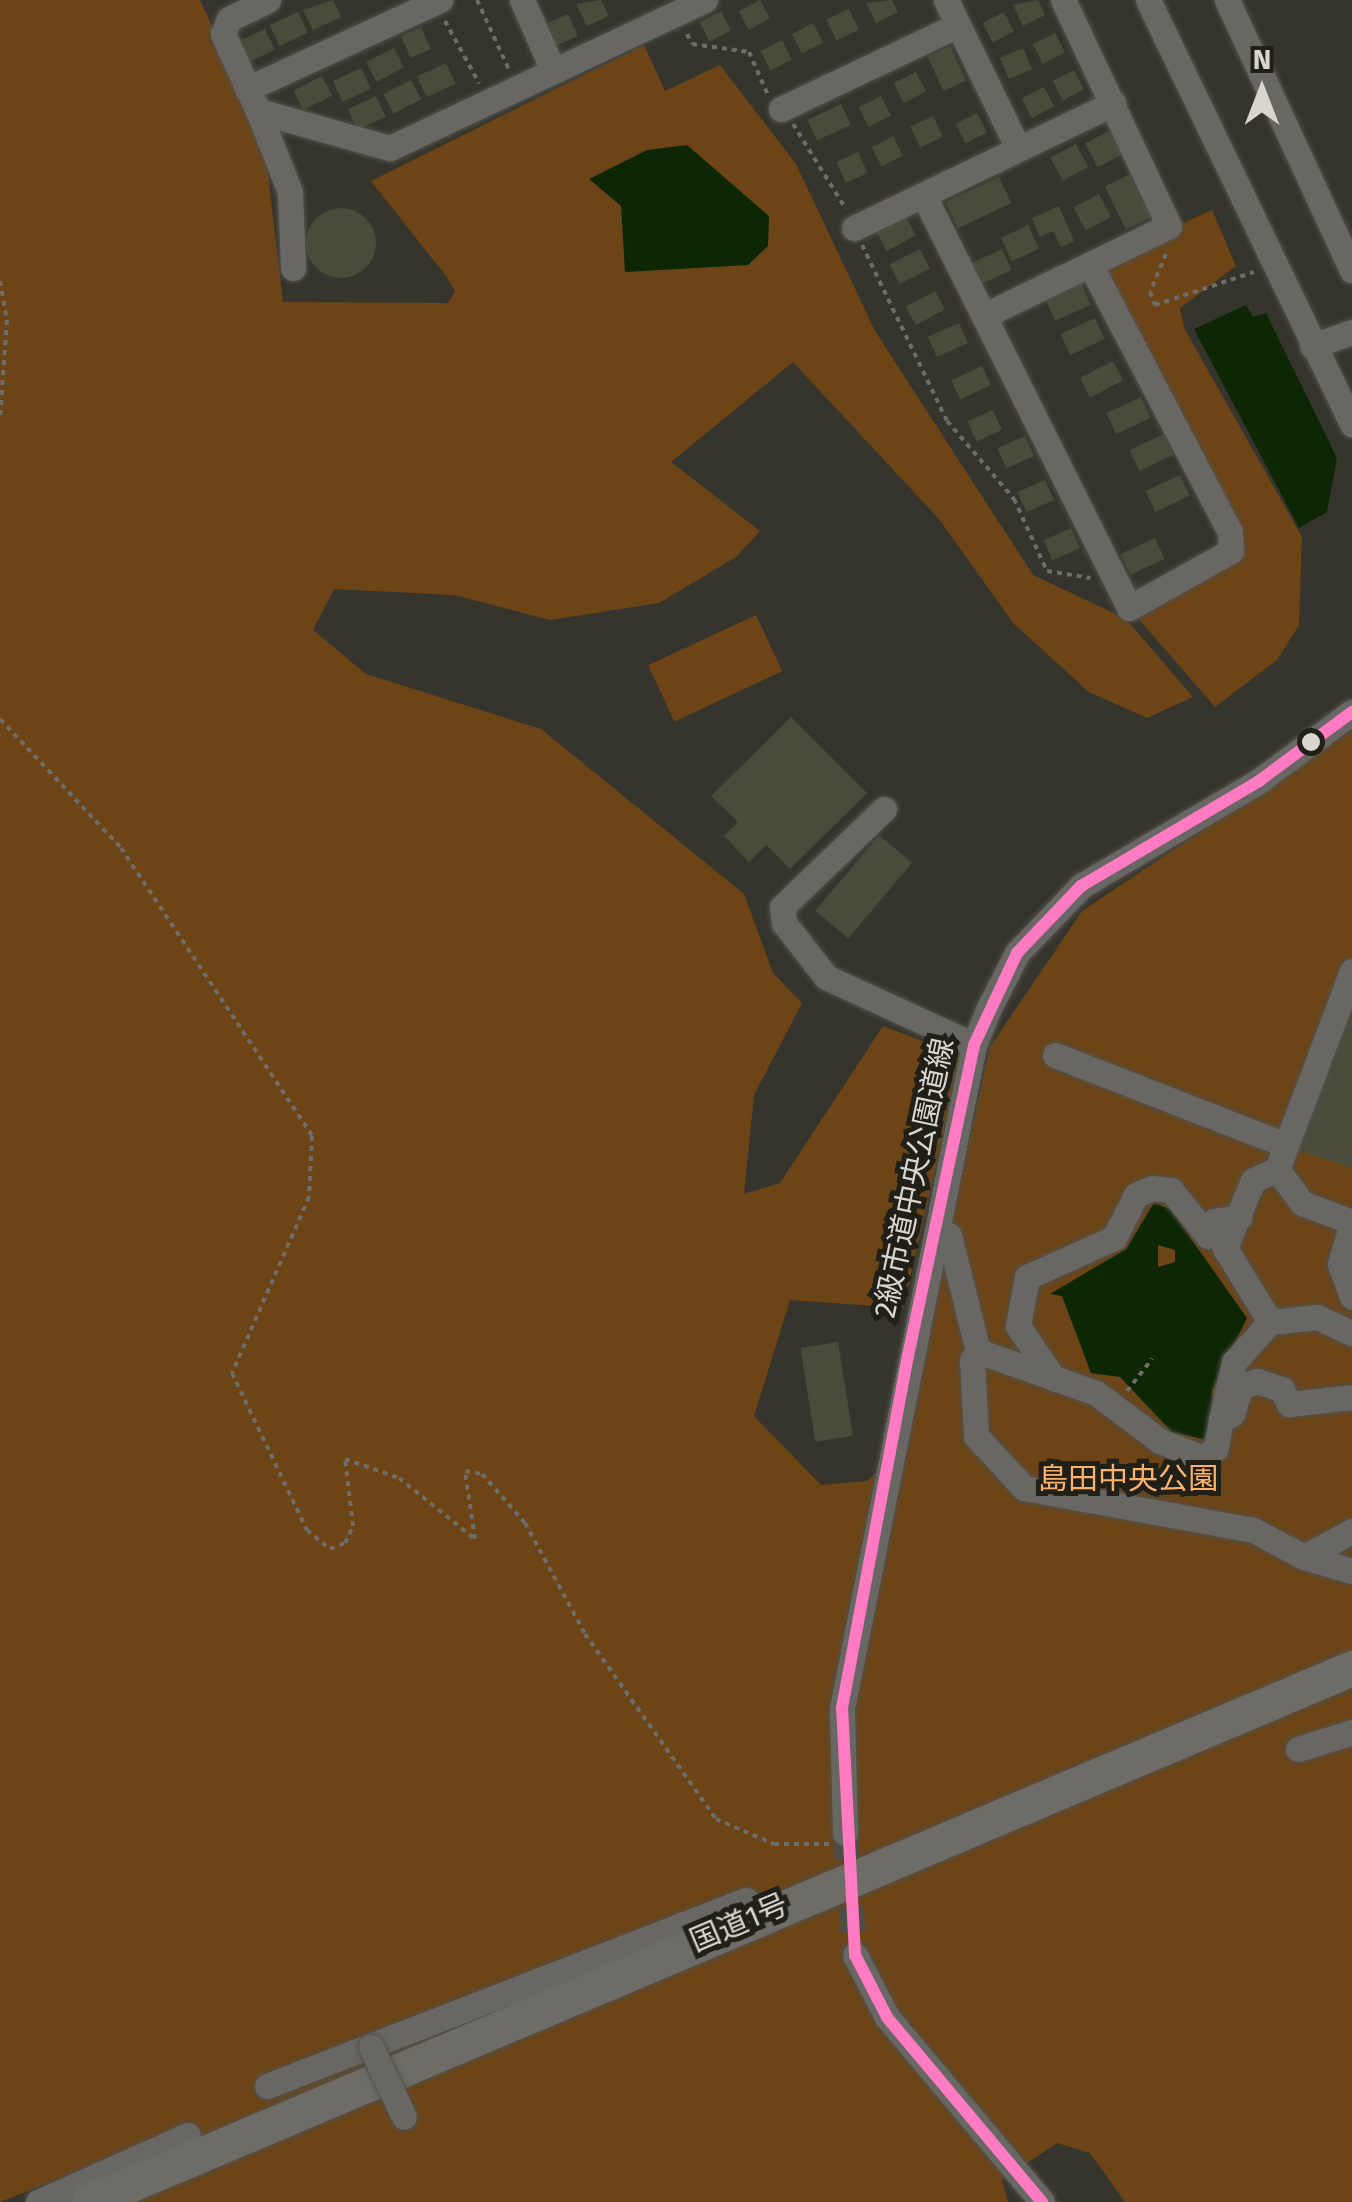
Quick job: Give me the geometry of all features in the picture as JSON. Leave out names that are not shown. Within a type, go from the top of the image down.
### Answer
[{"type":"highway","name":"国道1号","points":[[89,2202],[1352,1668]]},
{"type":"street","points":[[268,0],[229,20],[224,34],[290,192],[292,268]]},
{"type":"street","points":[[522,0],[554,70]]},
{"type":"street","points":[[252,100],[390,148],[704,0]]},
{"type":"street","points":[[946,0],[1016,146]]},
{"type":"street","points":[[985,315],[1169,226],[1063,0]]},
{"type":"street","points":[[1148,0],[1352,424]]},
{"type":"street","points":[[1226,0],[1351,253]]},
{"type":"street","points":[[252,100],[438,1]]},
{"type":"street","points":[[781,109],[958,25]]},
{"type":"street","points":[[854,228],[924,196],[1016,146],[1114,103]]},
{"type":"street","points":[[924,196],[1129,608],[1230,551],[1230,532],[1091,266]]},
{"type":"street","points":[[1312,346],[1352,332]]},
{"type":"street","name":"2級市道中央公園道線","points":[[839,1839],[842,1708],[974,1045],[1017,953],[1081,886],[1259,781],[1352,712]]},
{"type":"street","points":[[884,809],[782,906],[784,923],[826,977],[974,1045]]},
{"type":"street","points":[[1216,1242],[1240,1216],[1254,1180],[1282,1157],[1352,971]]},
{"type":"street","points":[[1055,1054],[1282,1157],[1302,1203],[1352,1223],[1340,1264],[1352,1297]]},
{"type":"street","points":[[1068,1386],[1050,1377],[1018,1326],[1027,1277],[1114,1238],[1136,1195],[1152,1188],[1170,1190],[1216,1242],[1270,1322]]},
{"type":"street","points":[[950,1235],[978,1351],[976,1436],[1024,1488],[1253,1530],[1304,1557],[1352,1571]]},
{"type":"street","points":[[978,1351],[1109,1399],[1160,1440],[1203,1458],[1216,1448],[1234,1362],[1270,1322],[1317,1317],[1352,1333]]},
{"type":"street","points":[[1220,1418],[1232,1414],[1240,1387],[1257,1381],[1282,1389],[1289,1404],[1352,1397]]},
{"type":"street","points":[[1304,1557],[1352,1531]]},
{"type":"street","points":[[1298,1749],[1352,1732]]},
{"type":"street","points":[[267,2086],[746,1900]]},
{"type":"street","points":[[855,1955],[887,2017],[1042,2202]]},
{"type":"street","points":[[371,2047],[404,2117]]},
{"type":"street","points":[[38,2202],[188,2135]]},
{"type":"path","points":[[478,0],[518,88]]},
{"type":"path","points":[[438,1],[490,104]]},
{"type":"path","points":[[678,13],[692,44],[749,52],[781,109],[828,171],[947,421],[1014,499],[1047,571],[1114,579]]},
{"type":"path","points":[[1169,226],[1154,305],[1276,264]]},
{"type":"path","points":[[0,280],[0,418]]},
{"type":"path","points":[[0,719],[121,848],[312,1136],[309,1198],[232,1373],[307,1530],[330,1549],[345,1542],[353,1526],[345,1459],[399,1478],[475,1539],[464,1470],[482,1474],[525,1523],[585,1634],[716,1820],[774,1844],[839,1839]]},
{"type":"path","points":[[1121,1398],[1152,1360]]},
{"type":"green space","name":"島田中央公園","points":[[0,0],[200,0],[264,140],[283,302],[448,303],[455,291],[446,276],[371,181],[644,45],[665,91],[720,65],[796,164],[875,331],[1033,575],[1126,619],[1193,697],[1147,718],[1089,692],[1014,624],[939,519],[793,362],[671,462],[760,531],[736,557],[659,603],[550,620],[454,595],[334,589],[313,630],[366,674],[541,729],[744,894],[773,973],[802,1003],[754,1095],[744,1194],[780,1183],[883,1026],[962,1056],[903,1308],[790,1300],[754,1416],[821,1485],[867,1481],[900,1452],[990,1047],[1082,911],[1352,730],[1352,2202],[1125,2202],[1090,2153],[1057,2143],[1002,2180],[1008,2202],[107,2202],[189,2127],[0,2202]]},
{"type":"green space","points":[[1212,210],[1236,266],[1180,308],[1184,328],[1302,537],[1299,625],[1277,660],[1215,707],[1137,617],[1242,540],[1096,263]]},
{"type":"green space","points":[[756,615],[782,671],[674,721],[648,665]]},
{"type":"shaded area","points":[[687,145],[769,216],[768,246],[748,265],[625,272],[621,206],[589,179],[647,150]]},
{"type":"shaded area","points":[[1246,305],[1253,317],[1266,313],[1337,458],[1327,512],[1299,528],[1194,329]]},
{"type":"shaded area","points":[[1154,1203],[1170,1209],[1247,1318],[1212,1390],[1212,1432],[1203,1439],[1172,1432],[1120,1377],[1091,1373],[1062,1296],[1050,1294],[1126,1249]],"holes":[[[1158,1245],[1175,1250],[1175,1262],[1158,1267]]]},
{"type":"building","points":[[333,0],[341,17],[313,30],[303,10]]},
{"type":"building","points":[[601,0],[609,16],[587,26],[576,4]]},
{"type":"building","points":[[760,0],[770,19],[749,30],[739,11]]},
{"type":"building","points":[[892,0],[898,12],[876,23],[866,3]]},
{"type":"building","points":[[1038,0],[1045,15],[1023,26],[1013,5]]},
{"type":"building","points":[[849,9],[859,30],[836,40],[826,20]]},
{"type":"building","points":[[721,11],[731,31],[710,41],[700,22]]},
{"type":"building","points":[[298,12],[308,33],[280,46],[270,25]]},
{"type":"building","points":[[1004,12],[1014,32],[993,42],[983,23]]},
{"type":"building","points":[[568,14],[578,36],[555,46],[545,24]]},
{"type":"building","points":[[813,23],[823,43],[802,53],[792,34]]},
{"type":"building","points":[[421,27],[431,49],[411,58],[401,36]]},
{"type":"building","points":[[265,29],[275,50],[247,63],[237,42]]},
{"type":"building","points":[[1055,33],[1065,53],[1043,64],[1033,44]]},
{"type":"building","points":[[782,40],[792,60],[771,70],[761,51]]},
{"type":"building","points":[[950,46],[966,80],[943,91],[927,57]]},
{"type":"building","points":[[394,48],[404,68],[376,82],[366,62]]},
{"type":"building","points":[[1023,48],[1032,69],[1009,79],[1000,58]]},
{"type":"building","points":[[446,63],[456,84],[427,97],[417,77]]},
{"type":"building","points":[[361,68],[371,89],[343,102],[333,81]]},
{"type":"building","points":[[1074,70],[1084,90],[1063,100],[1053,81]]},
{"type":"building","points":[[916,72],[926,92],[904,103],[894,83]]},
{"type":"building","points":[[322,76],[332,96],[303,110],[293,91]]},
{"type":"building","points":[[411,80],[421,100],[393,114],[383,94]]},
{"type":"building","points":[[1044,87],[1054,107],[1032,118],[1022,98]]},
{"type":"building","points":[[376,96],[386,117],[358,130],[348,109]]},
{"type":"building","points":[[881,96],[891,116],[869,127],[859,107]]},
{"type":"building","points":[[841,104],[851,125],[817,140],[807,120]]},
{"type":"building","points":[[977,113],[987,133],[966,143],[956,124]]},
{"type":"building","points":[[933,116],[943,137],[920,147],[910,127]]},
{"type":"building","points":[[1111,130],[1123,154],[1097,167],[1085,143]]},
{"type":"building","points":[[893,136],[903,156],[882,166],[872,147]]},
{"type":"building","points":[[1076,144],[1088,167],[1063,181],[1050,158]]},
{"type":"building","points":[[858,152],[868,173],[846,183],[836,162]]},
{"type":"building","points":[[1130,174],[1151,217],[1126,229],[1105,186]]},
{"type":"building","points":[[999,177],[1011,203],[958,228],[946,202]]},
{"type":"building","points":[[1099,194],[1111,217],[1086,231],[1073,208]]},
{"type":"building","points":[[1059,206],[1074,241],[1061,247],[1053,231],[1040,237],[1032,218]]},
{"type":"building","points":[[341,208],[366,218],[376,243],[366,268],[341,278],[316,268],[306,243],[316,218]]},
{"type":"building","points":[[906,217],[916,236],[887,251],[877,232]]},
{"type":"building","points":[[1028,225],[1039,249],[1012,261],[1001,238]]},
{"type":"building","points":[[920,249],[930,269],[900,284],[890,264]]},
{"type":"building","points":[[1002,249],[1012,270],[977,286],[968,265]]},
{"type":"building","points":[[1081,283],[1091,305],[1055,321],[1045,299]]},
{"type":"building","points":[[935,291],[945,310],[916,325],[906,306]]},
{"type":"building","points":[[1095,318],[1105,339],[1070,355],[1061,334]]},
{"type":"building","points":[[959,323],[968,343],[937,357],[928,337]]},
{"type":"building","points":[[1113,361],[1123,381],[1090,397],[1080,378]]},
{"type":"building","points":[[982,366],[991,385],[960,399],[951,380]]},
{"type":"building","points":[[1141,397],[1151,418],[1116,434],[1107,413]]},
{"type":"building","points":[[993,410],[1002,430],[976,441],[967,421]]},
{"type":"building","points":[[1164,434],[1174,455],[1139,471],[1130,450]]},
{"type":"building","points":[[1025,436],[1034,456],[1007,468],[998,448]]},
{"type":"building","points":[[1180,475],[1190,496],[1155,512],[1146,491]]},
{"type":"building","points":[[1045,480],[1054,500],[1027,512],[1018,492]]},
{"type":"building","points":[[1071,528],[1080,548],[1053,560],[1044,540]]},
{"type":"building","points":[[1155,538],[1165,559],[1130,575],[1121,554]]},
{"type":"building","points":[[791,717],[867,793],[790,869],[766,845],[749,862],[724,836],[738,822],[711,796]]},
{"type":"building","points":[[879,835],[912,863],[848,938],[815,911]]},
{"type":"building","points":[[1352,1009],[1352,1168],[1294,1149]]},
{"type":"building","points":[[838,1342],[853,1436],[815,1442],[800,1348]]},
{"type":"tunnel","points":[[845,1833],[855,1955]]},
{"type":"transit line","points":[[1042,2202],[887,2017],[855,1955],[842,1708],[908,1356],[974,1045],[1017,953],[1081,886],[1259,781],[1352,712]]}]
